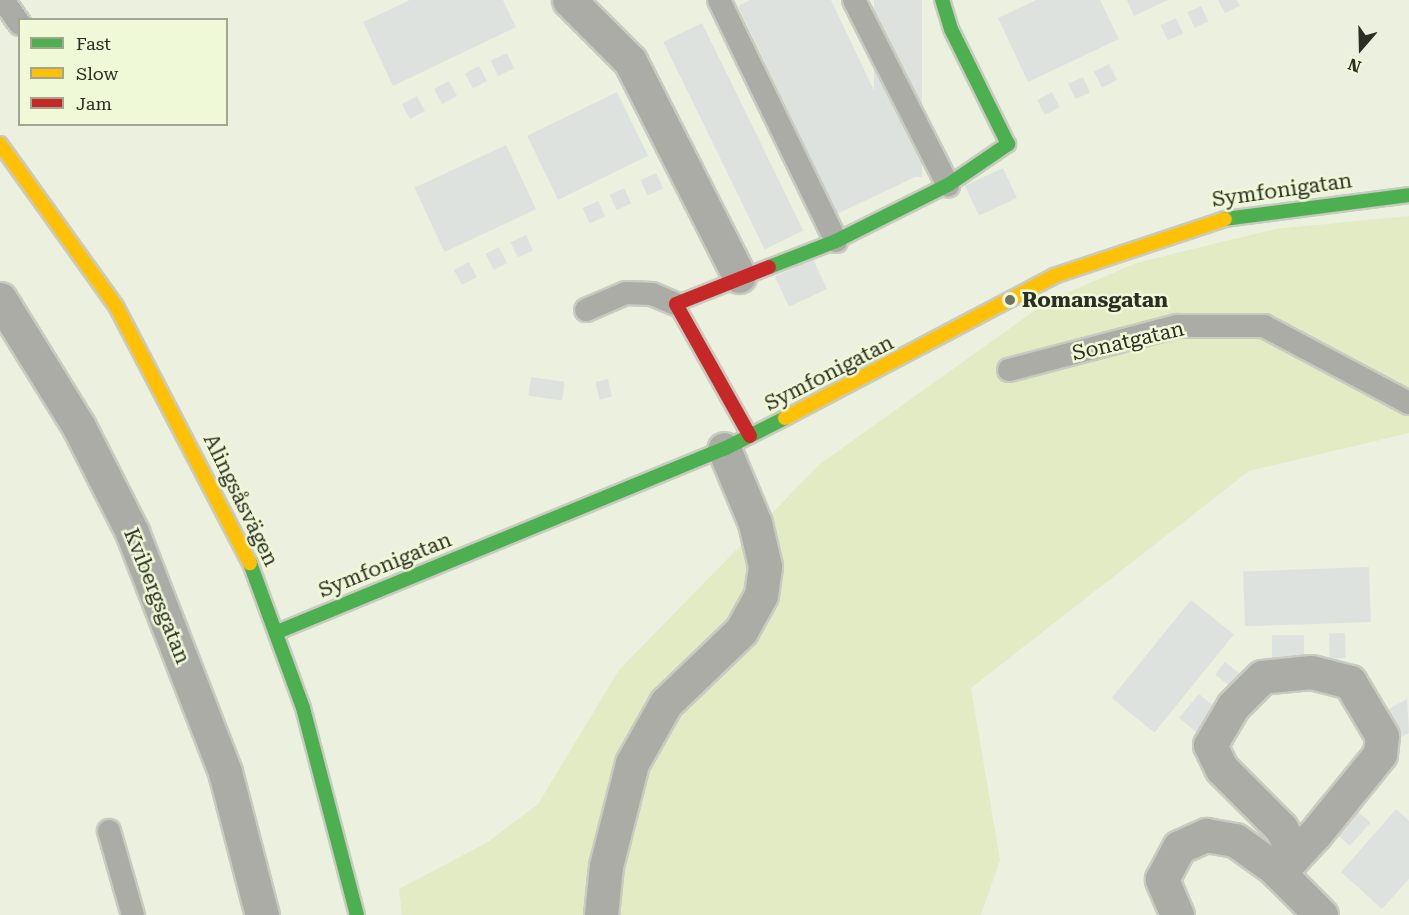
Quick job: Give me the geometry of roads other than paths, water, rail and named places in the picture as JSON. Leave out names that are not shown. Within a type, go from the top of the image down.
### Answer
[{"type":"street","points":[[569,0],[630,61],[739,276]]},
{"type":"street","points":[[601,915],[606,866],[632,763],[666,703],[741,631],[761,595],[765,566],[737,442],[676,304],[739,276],[836,241],[948,185],[1008,144],[951,29],[942,0]]},
{"type":"street","name":"Alingsåsvägen","points":[[0,144],[104,288],[148,360],[243,545],[277,632],[331,804],[357,915]]},
{"type":"street","name":"Symfonigatan","points":[[277,632],[737,442],[1054,276],[1139,243],[1208,221],[1409,195]]},
{"type":"street","name":"Kvibergsgatan","points":[[0,299],[80,427],[132,532],[225,772],[262,915]]},
{"type":"street","points":[[1287,864],[1380,754],[1381,745],[1370,710],[1350,682],[1311,672],[1262,677],[1233,706],[1210,745],[1221,768],[1281,828],[1287,864],[1321,915]]},
{"type":"street","points":[[1177,915],[1162,879],[1179,847],[1206,835],[1235,840],[1287,864]]},
{"type":"lane","points":[[3,0],[18,21]]},
{"type":"lane","points":[[719,0],[836,241]]},
{"type":"lane","points":[[854,0],[948,185]]},
{"type":"lane","points":[[586,310],[626,293],[652,294],[676,304]]},
{"type":"lane","name":"Sonatgatan","points":[[1009,370],[1177,327],[1264,326],[1409,403]]},
{"type":"lane","points":[[109,831],[133,915]]},
{"type":"place","name":"Romansgatan","points":[[1010,300]]}]
